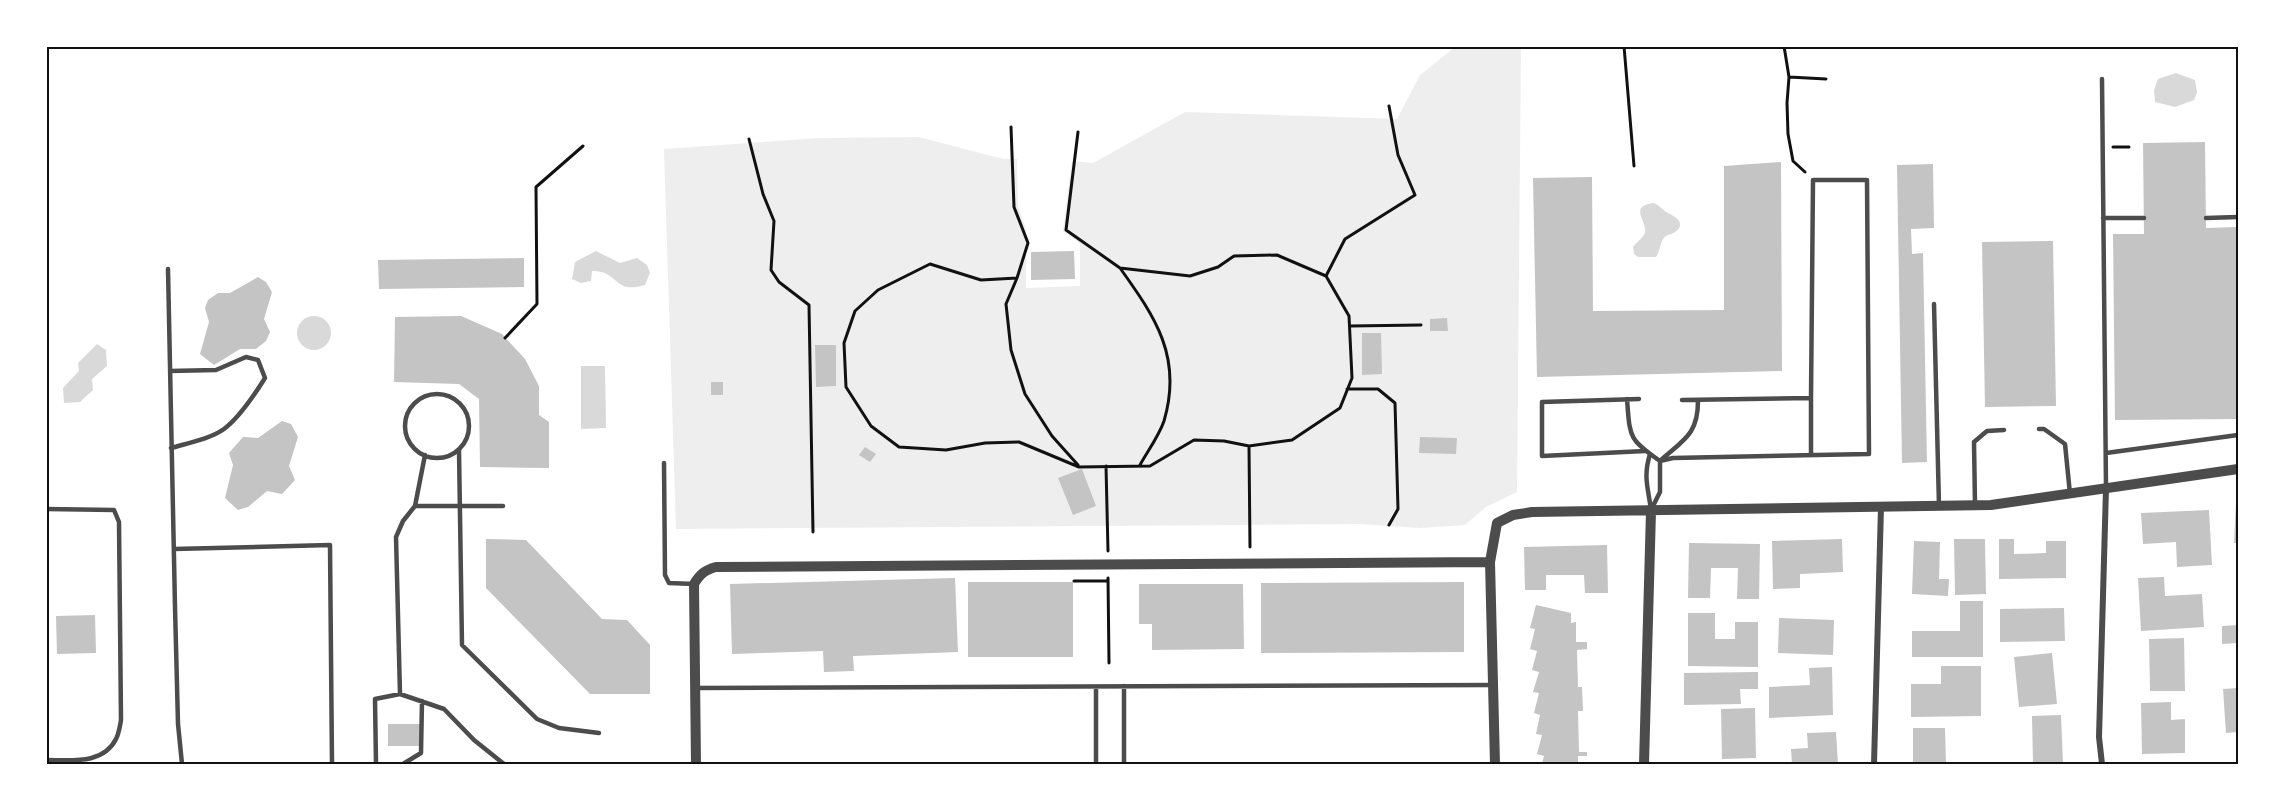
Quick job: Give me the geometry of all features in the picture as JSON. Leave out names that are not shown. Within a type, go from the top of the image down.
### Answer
[{"type":"street","points":[[1495,765],[1490,562],[1497,523],[1513,515],[1547,512],[1991,506],[2238,469]]},
{"type":"street","points":[[2102,765],[2099,737],[2106,489]]},
{"type":"street","points":[[1874,765],[1881,507]]},
{"type":"street","points":[[1644,765],[1651,511]]},
{"type":"street","points":[[696,765],[694,584],[699,575],[716,567],[1490,562]]},
{"type":"lane","points":[[2102,79],[2106,489]]},
{"type":"lane","points":[[1627,399],[1629,430],[1638,446],[1660,461],[1673,458],[1869,454],[1867,180],[1813,180],[1811,455]]},
{"type":"lane","points":[[2206,218],[2238,217]]},
{"type":"lane","points":[[2103,218],[2144,218]]},
{"type":"lane","points":[[168,269],[178,722],[182,765]]},
{"type":"lane","points":[[1934,304],[1939,506]]},
{"type":"lane","points":[[170,370],[216,370],[246,357],[258,360],[264,378],[256,394],[224,429],[197,441],[171,448]]},
{"type":"lane","points":[[459,450],[442,458],[425,455],[411,444],[405,427],[410,409],[423,397],[432,394],[450,396],[464,408],[468,416],[468,434],[459,450],[462,645],[537,719],[559,728],[599,733]]},
{"type":"lane","points":[[1682,400],[1811,398]]},
{"type":"lane","points":[[1639,399],[1542,402],[1542,456],[1647,452]]},
{"type":"lane","points":[[1651,511],[1660,492],[1660,461],[1690,435],[1698,416],[1698,401]]},
{"type":"lane","points":[[2039,429],[2044,429],[2065,444],[2070,494]]},
{"type":"lane","points":[[1975,506],[1974,442],[1987,430],[2004,430]]},
{"type":"lane","points":[[2106,453],[2238,435]]},
{"type":"lane","points":[[1647,452],[1645,484],[1651,511]]},
{"type":"lane","points":[[400,694],[396,537],[403,521],[415,507],[425,455]]},
{"type":"lane","points":[[664,463],[665,575],[669,583],[694,584]]},
{"type":"lane","points":[[415,507],[502,506]]},
{"type":"lane","points":[[46,509],[114,510],[119,522],[121,720],[116,740],[89,760],[46,760]]},
{"type":"lane","points":[[174,549],[330,545],[332,765]]},
{"type":"lane","points":[[695,688],[1493,685]]},
{"type":"lane","points":[[1124,686],[1124,765]]},
{"type":"lane","points":[[1096,687],[1096,765]]},
{"type":"lane","points":[[376,765],[375,699],[400,694],[444,709],[474,740],[504,765]]},
{"type":"lane","points":[[403,765],[422,753],[422,702]]},
{"type":"path","points":[[1624,46],[1634,166]]},
{"type":"path","points":[[1784,46],[1789,77],[1788,134],[1793,161],[1813,180]]},
{"type":"path","points":[[1789,77],[1826,79]]},
{"type":"path","points":[[1326,276],[1345,239],[1415,195],[1398,155],[1389,106]]},
{"type":"path","points":[[1011,127],[1014,207],[1028,243],[1006,304],[1011,350],[1025,394],[1052,436],[1079,466]]},
{"type":"path","points":[[1078,132],[1066,230],[1120,268],[1151,311],[1165,345],[1171,379],[1164,422],[1140,466]]},
{"type":"path","points":[[749,139],[763,194],[774,221],[771,270],[779,282],[809,305],[813,532]]},
{"type":"path","points":[[506,338],[537,304],[536,188],[583,146]]},
{"type":"path","points":[[1017,278],[981,280],[930,264],[878,290],[855,311],[844,343],[846,387],[871,426],[899,447],[946,450],[985,443],[1019,442],[1079,466],[1150,466],[1194,440],[1224,441],[1249,446],[1292,440],[1340,408],[1352,378],[1349,316],[1326,276],[1277,255],[1234,256],[1218,267],[1190,276],[1120,268]]},
{"type":"path","points":[[1350,326],[1421,325]]},
{"type":"path","points":[[1347,389],[1378,389],[1395,403],[1398,509],[1389,525]]},
{"type":"path","points":[[1249,446],[1250,547]]},
{"type":"shaded area","points":[[1455,47],[1521,47],[1517,492],[1486,507],[1465,525],[1420,528],[1361,524],[676,529],[664,149],[820,138],[919,137],[1003,159],[1017,159],[1018,206],[1026,229],[1026,288],[1080,286],[1080,244],[1063,231],[1072,161],[1093,163],[1185,112],[1397,119],[1420,75]]},
{"type":"shaded area","points":[[2176,73],[2195,80],[2197,92],[2194,100],[2175,107],[2155,102],[2154,90],[2158,79]]},
{"type":"shaded area","points":[[1654,203],[1678,220],[1679,229],[1664,237],[1656,257],[1638,257],[1634,254],[1633,247],[1645,232],[1640,211],[1642,207]]},
{"type":"shaded area","points":[[596,251],[620,263],[637,258],[647,265],[650,273],[645,285],[627,287],[607,274],[592,271],[591,281],[581,283],[572,279],[575,262]]},
{"type":"shaded area","points":[[314,316],[326,321],[331,333],[326,345],[314,350],[302,345],[297,333],[302,321]]},
{"type":"shaded area","points":[[97,344],[106,350],[107,366],[92,379],[93,390],[80,402],[64,403],[63,388],[79,371],[78,363]]},
{"type":"shaded area","points":[[581,366],[605,366],[606,428],[581,429]]},
{"type":"building","points":[[2205,142],[2206,228],[2238,227],[2238,419],[2115,420],[2113,234],[2144,234],[2143,143]]},
{"type":"building","points":[[1781,162],[1782,371],[1537,377],[1533,178],[1592,177],[1593,311],[1724,310],[1724,166]]},
{"type":"building","points":[[1933,164],[1934,228],[1911,229],[1912,254],[1923,253],[1927,462],[1902,463],[1897,165]]},
{"type":"building","points":[[2053,241],[2056,406],[1985,407],[1982,242]]},
{"type":"building","points":[[1074,251],[1075,279],[1031,280],[1031,252]]},
{"type":"building","points":[[524,258],[524,287],[379,289],[378,260]]},
{"type":"building","points":[[258,277],[266,282],[272,292],[264,319],[270,332],[266,341],[256,349],[240,349],[214,365],[200,354],[209,322],[205,308],[208,300],[218,293],[230,293]]},
{"type":"building","points":[[461,316],[502,334],[525,359],[539,386],[539,415],[549,422],[549,468],[480,467],[479,399],[459,384],[394,382],[395,317]]},
{"type":"building","points":[[1447,318],[1448,331],[1430,331],[1430,319]]},
{"type":"building","points":[[1362,333],[1381,333],[1382,374],[1362,375]]},
{"type":"building","points":[[815,345],[836,345],[836,386],[816,387]]},
{"type":"building","points":[[711,382],[723,382],[723,395],[711,395]]},
{"type":"building","points":[[282,421],[291,424],[298,437],[289,466],[295,480],[282,494],[267,491],[248,507],[238,510],[225,498],[233,465],[229,453],[243,437],[258,438]]},
{"type":"building","points":[[1420,437],[1457,438],[1456,454],[1419,453]]},
{"type":"building","points":[[865,447],[876,454],[870,462],[859,455]]},
{"type":"building","points":[[1082,469],[1096,506],[1073,515],[1058,478]]},
{"type":"building","points":[[2236,503],[2238,503],[2238,543],[2234,543]]},
{"type":"building","points":[[2209,510],[2212,565],[2177,567],[2176,542],[2143,544],[2141,513]]},
{"type":"building","points":[[486,539],[526,540],[602,619],[627,620],[650,645],[650,694],[590,694],[486,588]]},
{"type":"building","points":[[1842,539],[1843,572],[1800,574],[1800,588],[1773,589],[1772,541]]},
{"type":"building","points":[[1954,539],[1985,539],[1986,594],[1955,595]]},
{"type":"building","points":[[1999,539],[2014,539],[2014,554],[2046,553],[2046,541],[2066,541],[2066,578],[1999,579]]},
{"type":"building","points":[[1914,541],[1940,542],[1939,579],[1949,579],[1948,596],[1912,594]]},
{"type":"building","points":[[1689,543],[1760,544],[1759,599],[1737,599],[1738,568],[1711,568],[1710,598],[1688,598]]},
{"type":"building","points":[[1607,545],[1608,593],[1585,593],[1584,575],[1546,575],[1546,590],[1525,590],[1524,547]]},
{"type":"building","points":[[2164,577],[2165,596],[2202,594],[2204,627],[2141,631],[2138,578]]},
{"type":"building","points":[[955,578],[958,652],[853,656],[854,671],[824,672],[823,651],[732,654],[730,584]]},
{"type":"building","points":[[968,582],[1073,582],[1073,657],[968,657]]},
{"type":"building","points":[[1464,582],[1464,652],[1261,653],[1261,583]]},
{"type":"building","points":[[1139,584],[1243,584],[1244,649],[1152,650],[1152,624],[1139,624]]},
{"type":"building","points":[[1960,601],[1983,601],[1983,657],[1912,657],[1912,631],[1960,631]]},
{"type":"building","points":[[1536,605],[1571,613],[1571,623],[1576,622],[1576,642],[1587,642],[1587,649],[1577,650],[1578,687],[1582,687],[1583,711],[1578,711],[1579,752],[1587,752],[1587,756],[1578,756],[1578,764],[1542,764],[1544,756],[1537,754],[1542,735],[1536,734],[1540,715],[1534,713],[1539,693],[1533,692],[1539,672],[1532,670],[1537,651],[1530,649],[1535,629],[1530,628]]},
{"type":"building","points":[[2064,608],[2065,641],[2000,642],[2000,609]]},
{"type":"building","points":[[1688,613],[1715,613],[1715,639],[1735,639],[1735,622],[1758,622],[1758,667],[1688,666]]},
{"type":"building","points":[[95,615],[96,653],[57,654],[56,616]]},
{"type":"building","points":[[1779,618],[1834,620],[1833,655],[1778,653]]},
{"type":"building","points":[[2238,625],[2238,643],[2222,644],[2222,626]]},
{"type":"building","points":[[2184,638],[2185,691],[2150,691],[2149,639]]},
{"type":"building","points":[[2052,653],[2057,704],[2019,707],[2014,657]]},
{"type":"building","points":[[1941,666],[1981,666],[1981,716],[1911,717],[1911,684],[1941,684]]},
{"type":"building","points":[[1832,667],[1833,715],[1769,718],[1769,687],[1810,685],[1809,668]]},
{"type":"building","points":[[1758,672],[1758,689],[1740,689],[1741,704],[1684,705],[1684,673]]},
{"type":"building","points":[[2238,688],[2238,732],[2226,733],[2223,689]]},
{"type":"building","points":[[2171,702],[2171,720],[2185,719],[2185,753],[2142,754],[2141,703]]},
{"type":"building","points":[[1755,708],[1756,758],[1722,759],[1721,709]]},
{"type":"building","points":[[2061,715],[2063,764],[2033,764],[2032,716]]},
{"type":"building","points":[[388,724],[420,724],[421,746],[388,746]]},
{"type":"building","points":[[1913,728],[1945,728],[1946,764],[1913,764]]},
{"type":"building","points":[[1836,732],[1838,764],[1792,764],[1791,749],[1808,748],[1807,733]]}]
